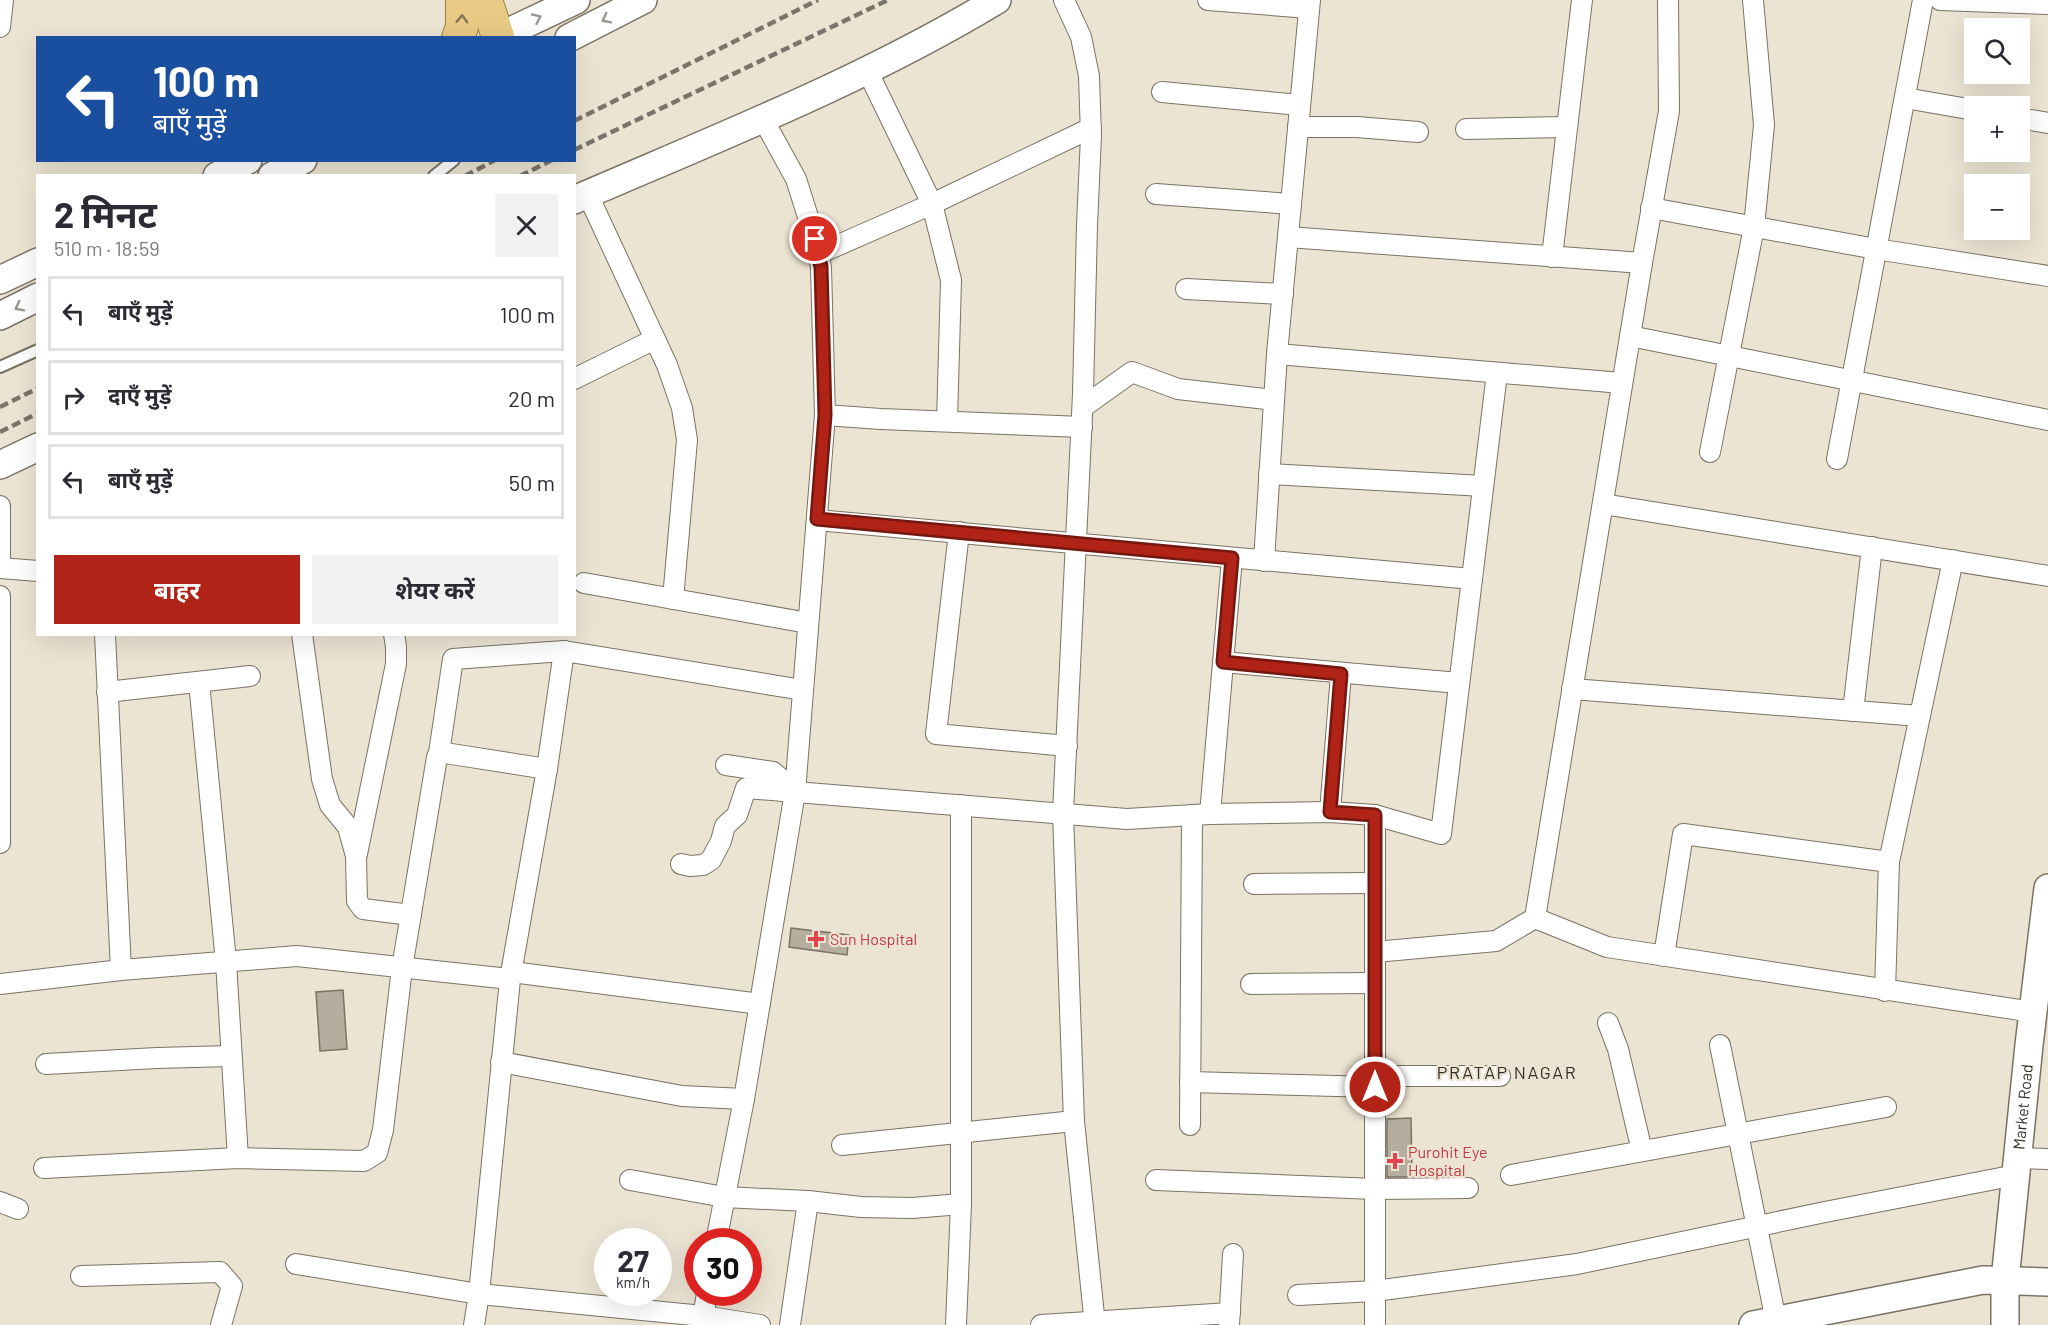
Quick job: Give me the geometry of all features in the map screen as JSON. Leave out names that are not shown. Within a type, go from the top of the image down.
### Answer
[{"type":"main road","points":[[459,36],[462,27],[462,0]]},
{"type":"main road","points":[[486,0],[497,36]]},
{"type":"street","points":[[0,27],[3,0]]},
{"type":"street","points":[[499,36],[576,0]]},
{"type":"street","points":[[573,36],[643,0]]},
{"type":"street","points":[[673,599],[687,440],[682,408],[655,339],[581,197],[763,119],[867,70],[997,0]]},
{"type":"street","points":[[1064,0],[1082,37],[1089,76],[1091,128],[1083,407],[1063,813],[1074,1121],[1095,1324]]},
{"type":"street","points":[[1208,0],[1309,4],[1277,354],[1264,561]]},
{"type":"street","points":[[1552,256],[1582,0]]},
{"type":"street","points":[[1535,918],[1651,208],[1669,111],[1668,0]]},
{"type":"street","points":[[1710,452],[1754,227],[1764,125],[1753,0]]},
{"type":"street","points":[[1837,459],[1923,0]]},
{"type":"street","points":[[1940,0],[2048,4]]},
{"type":"street","points":[[867,70],[932,204],[951,280],[947,422]]},
{"type":"street","points":[[1162,92],[1300,105]]},
{"type":"street","points":[[1905,98],[1964,108]]},
{"type":"street","points":[[718,1228],[760,1004],[803,690],[825,415],[821,267],[796,179],[763,119]]},
{"type":"street","points":[[2030,120],[2048,123]]},
{"type":"street","points":[[1298,127],[1357,127],[1418,132]]},
{"type":"street","points":[[1466,129],[1567,127]]},
{"type":"street","points":[[818,254],[932,204],[1091,128]]},
{"type":"street","points":[[221,174],[244,162]]},
{"type":"street","points":[[1156,194],[1291,204]]},
{"type":"street","points":[[1651,208],[1876,249],[2048,276]]},
{"type":"street","points":[[1288,237],[1642,263]]},
{"type":"street","points":[[0,280],[36,263]]},
{"type":"street","points":[[1186,289],[1282,294]]},
{"type":"street","points":[[0,316],[36,298]]},
{"type":"street","points":[[1630,336],[2048,420]]},
{"type":"street","points":[[576,378],[655,339]]},
{"type":"street","points":[[1277,354],[1622,383]]},
{"type":"street","points":[[1083,407],[1132,372],[1178,389],[1274,400]]},
{"type":"street","points":[[681,864],[703,865],[711,860],[727,823],[737,815],[746,788],[1127,819],[1201,814],[1330,812],[1375,815],[1442,834],[1497,373]]},
{"type":"street","points":[[825,415],[1082,427]]},
{"type":"street","points":[[0,465],[36,448]]},
{"type":"street","points":[[1269,474],[1483,486]]},
{"type":"street","points":[[1602,504],[2048,576]]},
{"type":"street","points":[[0,506],[0,561]]},
{"type":"street","points":[[817,519],[1472,579]]},
{"type":"street","points":[[959,532],[936,734],[1066,746]]},
{"type":"street","points":[[1853,711],[1872,547]]},
{"type":"street","points":[[1190,1125],[1201,814],[1223,662],[1232,558]]},
{"type":"street","points":[[1885,991],[1889,862],[1953,560]]},
{"type":"street","points":[[0,568],[36,571]]},
{"type":"street","points":[[584,583],[808,623]]},
{"type":"street","points":[[0,596],[0,843]]},
{"type":"street","points":[[105,636],[122,970]]},
{"type":"street","points":[[302,636],[322,779],[330,805],[348,827],[356,856]]},
{"type":"street","points":[[394,636],[396,664],[356,856],[357,901],[363,909],[411,915]]},
{"type":"street","points":[[44,1168],[238,1158],[364,1161],[377,1153],[382,1130],[402,968],[436,757],[440,753],[453,659],[564,651],[803,690]]},
{"type":"street","points":[[474,1325],[511,975],[564,651]]},
{"type":"street","points":[[1223,662],[1460,683]]},
{"type":"street","points":[[1330,812],[1341,674]]},
{"type":"street","points":[[107,692],[250,676]]},
{"type":"street","points":[[199,681],[226,962],[238,1158]]},
{"type":"street","points":[[1572,689],[1920,716]]},
{"type":"street","points":[[440,753],[546,769]]},
{"type":"street","points":[[726,765],[773,772],[789,791]]},
{"type":"street","points":[[956,1325],[961,1204],[961,805]]},
{"type":"street","points":[[1375,815],[1375,1325]]},
{"type":"street","points":[[1664,956],[1683,834],[1889,862]]},
{"type":"street","points":[[1254,885],[1375,883]]},
{"type":"street","name":"Market Road","points":[[2005,1325],[2005,1280],[2017,1167],[2038,1046],[2033,1012],[2048,888]]},
{"type":"street","points":[[1375,952],[1496,941],[1535,918]]},
{"type":"street","points":[[1535,918],[1607,947],[2033,1012]]},
{"type":"street","points":[[0,984],[122,970],[297,956],[402,968],[511,975],[760,1004]]},
{"type":"street","points":[[1251,984],[1375,983]]},
{"type":"street","points":[[1608,1023],[1618,1049],[1642,1151]]},
{"type":"street","points":[[1720,1045],[1756,1227],[1768,1324],[1844,1316],[1983,1280],[2048,1282]]},
{"type":"street","points":[[46,1064],[231,1056]]},
{"type":"street","points":[[501,1062],[682,1096],[744,1100]]},
{"type":"street","points":[[1190,1082],[1375,1081],[1500,1076]]},
{"type":"street","points":[[1511,1175],[1886,1107]]},
{"type":"street","points":[[842,1145],[1074,1121]]},
{"type":"street","points":[[1298,1296],[1375,1291],[1577,1264],[1756,1227],[2048,1159]]},
{"type":"street","points":[[630,1180],[724,1197],[808,1201],[861,1207],[912,1209],[961,1204]]},
{"type":"street","points":[[1156,1180],[1375,1189],[1468,1188]]},
{"type":"street","points":[[790,1325],[808,1201]]},
{"type":"street","points":[[1041,1325],[1229,1319],[1233,1254]]},
{"type":"street","points":[[296,1264],[479,1294],[760,1325]]},
{"type":"street","points":[[81,1276],[220,1272],[232,1286],[221,1325]]},
{"type":"lane","points":[[436,174],[452,162]]},
{"type":"lane","points":[[0,367],[36,351]]},
{"type":"building","points":[[791,928],[849,935],[847,955],[789,947]]},
{"type":"building","points":[[343,990],[347,1049],[320,1051],[316,992]]},
{"type":"building","points":[[1411,1118],[1412,1177],[1387,1177],[1387,1119]]},
{"type":"railway","points":[[576,120],[818,0]]},
{"type":"railway","points":[[576,149],[888,0]]},
{"type":"railway","points":[[469,174],[491,162]]},
{"type":"railway","points":[[524,174],[548,162]]},
{"type":"railway","points":[[0,407],[36,389]]},
{"type":"railway","points":[[0,432],[36,414]]},
{"type":"place","name":"Sun Hospital","points":[[816,939]]},
{"type":"place","name":"Purohit Eye Hospital","points":[[1395,1161]]},
{"type":"district","name":"PRATAP NAGAR","points":[[1507,1073]]},
{"type":"route","points":[[815,239],[821,267],[825,415],[817,519],[1232,558],[1223,662],[1341,674],[1330,812],[1375,815],[1375,1087]]}]
